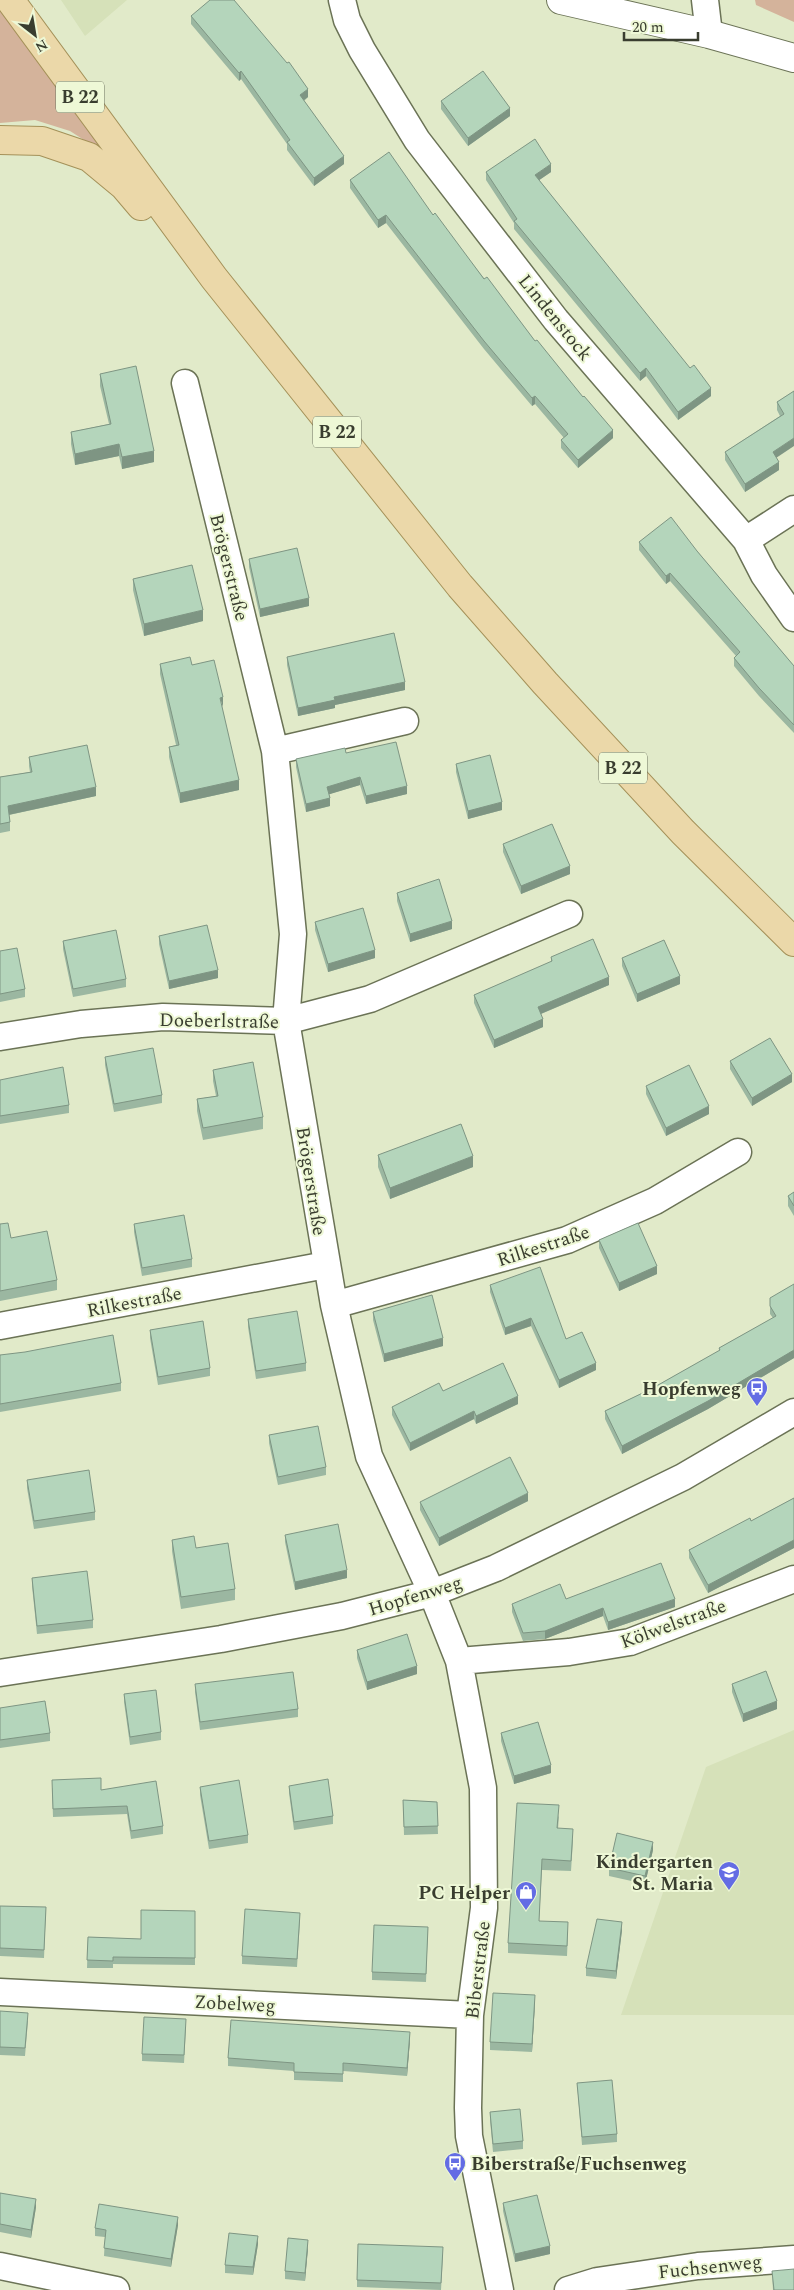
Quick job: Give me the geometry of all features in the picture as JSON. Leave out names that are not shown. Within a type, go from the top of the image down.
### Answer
[{"type":"main road","name":"B 22","points":[[10,0],[214,278],[460,586],[545,683],[683,832],[794,942]]},
{"type":"main road","name":"B 22","points":[[0,140],[42,141],[90,157],[124,186],[160,227],[214,278]]},
{"type":"street","name":"Lindenstock","points":[[342,0],[347,20],[362,50],[418,140],[556,320],[746,540],[764,575],[794,618]]},
{"type":"street","points":[[561,0],[709,34],[794,58]]},
{"type":"street","points":[[705,0],[709,34]]},
{"type":"street","name":"Brögerstraße","points":[[185,383],[275,751],[293,934],[286,1021],[334,1305],[369,1456],[432,1593]]},
{"type":"street","points":[[746,540],[794,509]]},
{"type":"street","points":[[275,751],[405,721]]},
{"type":"street","name":"Doeberlstraße","points":[[0,1037],[81,1024],[163,1017],[286,1021],[370,999],[569,914]]},
{"type":"street","name":"Rilkestraße","points":[[334,1305],[567,1240],[655,1201],[738,1152]]},
{"type":"street","name":"Rilkestraße","points":[[0,1326],[326,1265]]},
{"type":"street","name":"Hopfenweg","points":[[0,1673],[221,1639],[342,1616],[432,1593],[496,1568],[683,1477],[794,1412]]},
{"type":"street","name":"Kölwelstraße","points":[[459,1661],[569,1652],[630,1642],[794,1578]]},
{"type":"street","name":"Biberstraße","points":[[432,1593],[459,1661],[483,1788],[484,1908],[470,2015],[468,2108],[469,2136],[500,2290]]},
{"type":"street","name":"Zobelweg","points":[[0,1992],[470,2015]]},
{"type":"street","name":"Fuchsenweg","points":[[568,2290],[597,2281],[698,2266],[794,2259]]},
{"type":"street","points":[[0,2266],[116,2290]]},
{"type":"shaded area","points":[[61,0],[127,0],[85,36]]},
{"type":"shaded area","points":[[755,0],[794,0],[794,22],[756,5]]},
{"type":"shaded area","points":[[0,9],[112,158],[70,131],[35,120],[0,123]]},
{"type":"shaded area","name":"Kindergarten St. Maria","points":[[794,1730],[794,2015],[621,2015],[706,1767]]},
{"type":"building","points":[[210,0],[234,0],[287,63],[289,62],[308,89],[300,95],[344,156],[314,178],[287,142],[290,140],[241,71],[239,73],[191,16]]},
{"type":"building","points":[[483,71],[510,108],[468,138],[441,101]]},
{"type":"building","points":[[535,139],[551,164],[535,175],[690,368],[694,365],[711,388],[678,412],[646,368],[640,373],[514,221],[517,219],[486,172]]},
{"type":"building","points":[[389,152],[433,215],[435,213],[484,279],[487,277],[535,341],[537,340],[583,397],[613,430],[578,460],[561,440],[568,434],[535,396],[532,398],[484,341],[386,215],[378,220],[350,180]]},
{"type":"building","points":[[136,366],[154,451],[122,457],[119,444],[75,454],[71,432],[111,424],[100,374]]},
{"type":"building","points":[[794,391],[794,438],[773,452],[779,462],[745,484],[725,452],[784,414],[777,402]]},
{"type":"building","points":[[671,517],[697,551],[794,666],[794,725],[734,658],[740,652],[670,573],[666,576],[639,542]]},
{"type":"building","points":[[297,548],[309,598],[260,609],[249,559]]},
{"type":"building","points":[[192,565],[203,610],[144,624],[133,579]]},
{"type":"building","points":[[394,633],[405,682],[334,697],[335,700],[298,708],[287,657]]},
{"type":"building","points":[[190,657],[192,665],[214,660],[223,697],[220,698],[239,780],[180,793],[169,747],[179,745],[160,664]]},
{"type":"building","points":[[396,742],[407,786],[366,796],[360,777],[327,787],[330,798],[306,804],[296,759],[345,748],[346,753]]},
{"type":"building","points":[[87,745],[96,787],[8,806],[10,822],[0,824],[0,777],[32,772],[29,757]]},
{"type":"building","points":[[490,755],[502,802],[468,811],[456,764]]},
{"type":"building","points":[[552,824],[570,866],[521,886],[503,844]]},
{"type":"building","points":[[439,879],[452,921],[410,934],[397,893]]},
{"type":"building","points":[[363,908],[375,950],[328,964],[315,922]]},
{"type":"building","points":[[207,925],[218,970],[169,981],[159,936]]},
{"type":"building","points":[[116,930],[126,979],[73,989],[63,941]]},
{"type":"building","points":[[593,939],[609,977],[538,1007],[543,1019],[494,1040],[474,995],[552,961],[551,957]]},
{"type":"building","points":[[664,940],[680,976],[637,994],[622,958]]},
{"type":"building","points":[[17,948],[25,989],[0,994],[0,951]]},
{"type":"building","points":[[770,1038],[792,1074],[752,1098],[730,1061]]},
{"type":"building","points":[[153,1048],[162,1095],[114,1104],[105,1057]]},
{"type":"building","points":[[253,1062],[263,1117],[203,1128],[197,1099],[218,1096],[213,1070]]},
{"type":"building","points":[[689,1065],[709,1106],[666,1128],[646,1086]]},
{"type":"building","points":[[63,1067],[69,1105],[0,1116],[0,1080]]},
{"type":"building","points":[[461,1124],[473,1156],[390,1188],[378,1155]]},
{"type":"building","points":[[794,1192],[794,1206],[788,1196]]},
{"type":"building","points":[[184,1215],[192,1259],[142,1268],[134,1224]]},
{"type":"building","points":[[8,1223],[11,1238],[47,1231],[57,1280],[0,1291],[0,1224]]},
{"type":"building","points":[[638,1223],[657,1266],[619,1283],[599,1240]]},
{"type":"building","points":[[540,1267],[566,1339],[582,1332],[596,1363],[559,1380],[531,1318],[505,1328],[490,1285]]},
{"type":"building","points":[[794,1284],[794,1350],[708,1401],[622,1446],[605,1411],[651,1389],[776,1316],[770,1306],[770,1298]]},
{"type":"building","points":[[432,1295],[443,1338],[384,1354],[373,1312]]},
{"type":"building","points":[[297,1311],[306,1363],[256,1371],[248,1319]]},
{"type":"building","points":[[203,1321],[210,1368],[158,1377],[150,1330]]},
{"type":"building","points":[[113,1335],[121,1383],[0,1404],[0,1355]]},
{"type":"building","points":[[503,1363],[518,1396],[476,1416],[474,1411],[410,1443],[392,1407],[439,1383],[443,1391]]},
{"type":"building","points":[[318,1426],[326,1467],[278,1477],[269,1435]]},
{"type":"building","points":[[510,1457],[528,1493],[439,1538],[420,1502]]},
{"type":"building","points":[[89,1470],[95,1512],[34,1521],[27,1480]]},
{"type":"building","points":[[794,1498],[794,1540],[708,1585],[689,1550],[750,1518],[751,1521]]},
{"type":"building","points":[[338,1524],[347,1570],[295,1582],[285,1535]]},
{"type":"building","points":[[194,1536],[196,1548],[228,1543],[235,1589],[181,1597],[172,1540]]},
{"type":"building","points":[[661,1563],[675,1599],[608,1622],[603,1608],[545,1631],[523,1633],[512,1604],[560,1584],[566,1599]]},
{"type":"building","points":[[87,1571],[93,1620],[37,1626],[32,1578]]},
{"type":"building","points":[[407,1634],[417,1666],[367,1682],[357,1650]]},
{"type":"building","points":[[766,1671],[777,1701],[743,1714],[732,1684]]},
{"type":"building","points":[[293,1672],[298,1709],[200,1722],[195,1684]]},
{"type":"building","points":[[156,1690],[161,1732],[130,1737],[124,1694]]},
{"type":"building","points":[[45,1701],[50,1733],[0,1740],[0,1708]]},
{"type":"building","points":[[538,1722],[551,1765],[514,1776],[501,1733]]},
{"type":"building","points":[[101,1778],[101,1790],[156,1781],[163,1826],[131,1831],[127,1806],[53,1809],[52,1780]]},
{"type":"building","points":[[328,1779],[333,1816],[294,1822],[289,1786]]},
{"type":"building","points":[[239,1780],[248,1835],[209,1841],[200,1787]]},
{"type":"building","points":[[403,1800],[437,1802],[438,1826],[404,1827]]},
{"type":"building","points":[[517,1803],[559,1805],[557,1828],[573,1829],[571,1861],[542,1859],[539,1921],[568,1922],[567,1946],[508,1943]]},
{"type":"building","points":[[617,1833],[653,1842],[645,1876],[609,1868]]},
{"type":"building","points":[[0,1906],[46,1907],[44,1950],[0,1948]]},
{"type":"building","points":[[245,1909],[300,1913],[297,1959],[242,1956]]},
{"type":"building","points":[[141,1910],[195,1911],[195,1958],[113,1957],[113,1961],[87,1960],[88,1937],[141,1939]]},
{"type":"building","points":[[597,1919],[622,1922],[616,1971],[586,1968]]},
{"type":"building","points":[[374,1925],[428,1927],[426,1974],[372,1972]]},
{"type":"building","points":[[493,1993],[535,1995],[532,2044],[490,2042]]},
{"type":"building","points":[[0,2011],[28,2013],[25,2048],[0,2047]]},
{"type":"building","points":[[144,2017],[186,2019],[184,2055],[142,2054]]},
{"type":"building","points":[[231,2020],[410,2032],[407,2068],[343,2063],[343,2074],[294,2072],[294,2063],[228,2058]]},
{"type":"building","points":[[612,2080],[617,2134],[582,2137],[577,2083]]},
{"type":"building","points":[[520,2109],[523,2141],[493,2144],[490,2112]]},
{"type":"building","points":[[0,2193],[36,2199],[31,2230],[0,2224]]},
{"type":"building","points":[[537,2195],[550,2246],[515,2254],[503,2203]]},
{"type":"building","points":[[99,2204],[178,2217],[171,2259],[104,2248],[106,2230],[95,2228]]},
{"type":"building","points":[[229,2233],[258,2236],[253,2267],[225,2265]]},
{"type":"building","points":[[288,2238],[308,2240],[305,2273],[285,2271]]},
{"type":"building","points":[[358,2244],[443,2247],[441,2283],[357,2280]]},
{"type":"building","points":[[794,2269],[794,2290],[774,2290],[772,2271]]},
{"type":"place","name":"Hopfenweg","points":[[757,1407]]},
{"type":"place","name":"Kindergarten St. Maria","points":[[729,1891]]},
{"type":"place","name":"PC Helper","points":[[526,1911]]},
{"type":"place","name":"Biberstraße/Fuchsenweg","points":[[455,2182]]}]
